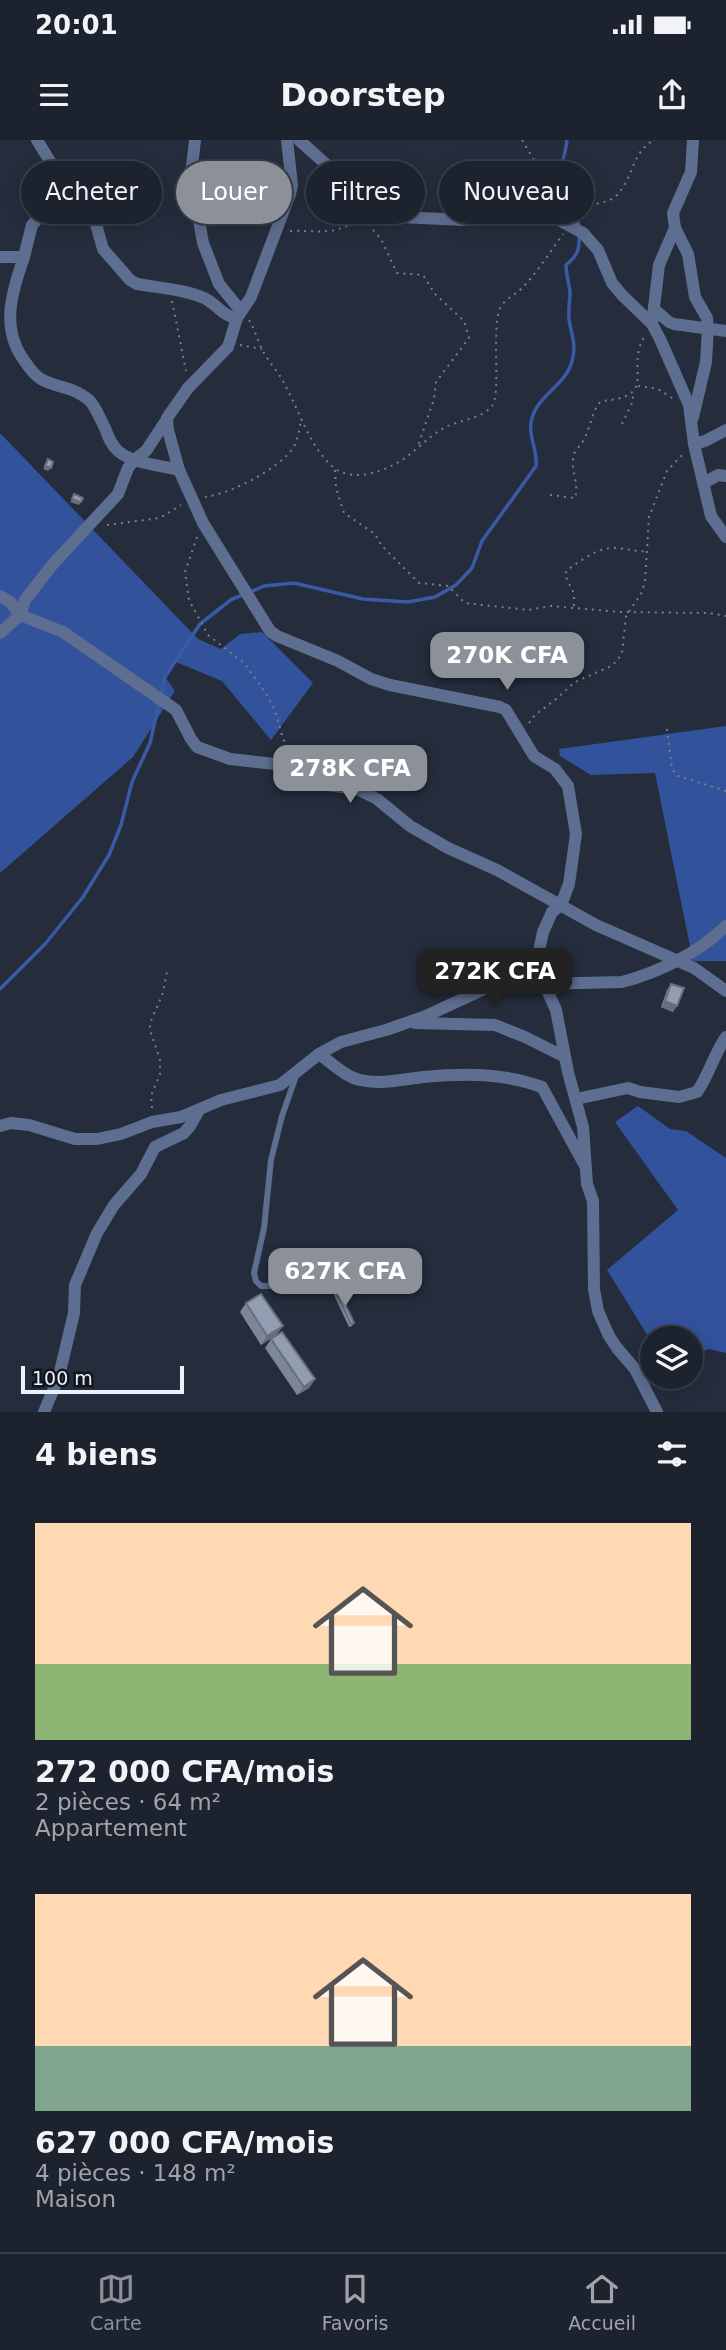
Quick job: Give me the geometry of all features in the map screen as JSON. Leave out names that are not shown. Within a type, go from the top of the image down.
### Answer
[{"type":"street","points":[[37,140],[50,161]]},
{"type":"street","points":[[195,140],[191,176],[203,243],[219,284],[239,315]]},
{"type":"street","points":[[0,633],[20,615],[25,600],[53,564],[118,494],[122,480],[135,459],[146,451],[188,388],[228,347],[239,315],[251,297],[276,234],[292,185],[287,140]]},
{"type":"street","points":[[299,140],[322,161]]},
{"type":"street","points":[[692,140],[691,172],[674,208],[676,228],[688,254],[694,294],[707,318],[708,328],[701,388],[692,421]]},
{"type":"street","points":[[33,224],[16,279],[9,315],[13,345],[34,374],[43,380],[64,385],[91,402],[113,445],[120,453],[179,470]]},
{"type":"street","points":[[96,224],[103,249],[130,280],[137,284],[202,297],[217,305],[225,315],[239,315]]},
{"type":"street","points":[[569,224],[591,241],[617,289],[652,324],[689,405],[694,444],[711,516],[726,537]]},
{"type":"street","points":[[652,324],[659,265],[676,228]]},
{"type":"street","points":[[0,257],[24,257]]},
{"type":"street","points":[[655,310],[669,322],[726,331]]},
{"type":"street","points":[[167,418],[179,470],[203,523],[249,595],[264,624],[277,636],[380,682],[506,710],[534,756],[555,769],[568,786],[576,834],[569,884],[561,905],[552,912],[541,944],[538,970],[560,1025],[565,1057],[583,1127],[587,1184],[593,1201],[594,1289],[598,1311],[609,1336],[635,1369],[657,1412]]},
{"type":"street","points":[[694,444],[726,430]]},
{"type":"street","points":[[704,482],[718,475],[726,476]]},
{"type":"street","points":[[0,596],[10,602],[20,615],[63,632],[176,710],[197,747],[230,759],[275,764],[320,784],[357,789],[377,799],[410,826],[448,848],[497,870],[596,925],[694,968],[726,991]]},
{"type":"street","points":[[0,1126],[11,1123],[29,1125],[75,1139],[121,1135],[152,1122],[181,1117],[222,1100],[280,1085],[319,1054],[341,1042],[409,1023],[484,989],[499,985],[622,982],[638,978],[677,961],[726,926]]},
{"type":"street","points":[[409,1023],[495,1025],[565,1057]]},
{"type":"street","points":[[576,1099],[628,1088],[679,1097],[697,1092],[706,1080],[719,1047],[726,1037]]},
{"type":"street","points":[[319,1054],[347,1075],[360,1080],[378,1082],[471,1074],[508,1078],[542,1087],[586,1167]]},
{"type":"street","points":[[44,1412],[59,1376],[74,1313],[75,1285],[97,1233],[114,1205],[141,1174],[155,1147],[184,1133],[200,1110]]},
{"type":"lane","points":[[298,1071],[282,1116],[271,1160],[264,1228],[254,1273],[261,1286],[313,1285]]},
{"type":"path","points":[[522,140],[535,161]]},
{"type":"path","points":[[594,204],[607,203],[616,195],[625,184],[640,150],[654,140]]},
{"type":"path","points":[[276,234],[312,230],[337,231],[353,224]]},
{"type":"path","points":[[368,224],[381,239],[397,273],[423,275],[435,294],[468,328],[470,338],[466,345],[436,382],[434,398],[417,449]]},
{"type":"path","points":[[239,315],[253,326],[262,349],[285,383],[301,420],[318,449],[335,468],[348,474],[367,474],[401,461],[438,431],[483,413],[492,406],[495,398],[495,340],[500,309],[503,303],[529,280],[569,224]]},
{"type":"path","points":[[170,289],[188,388]]},
{"type":"path","points":[[622,424],[639,382],[638,358],[641,342],[652,324]]},
{"type":"path","points":[[228,347],[239,345],[262,349]]},
{"type":"path","points":[[636,386],[658,389],[689,405]]},
{"type":"path","points":[[550,495],[575,498],[578,490],[572,464],[573,454],[583,442],[596,407],[601,401],[626,397],[633,393]]},
{"type":"path","points":[[104,526],[160,518],[192,498],[231,490],[281,464],[295,446],[301,420]]},
{"type":"path","points":[[521,736],[535,715],[575,682],[609,667],[622,653],[625,619],[641,594],[645,582],[649,517],[670,467],[694,444]]},
{"type":"path","points":[[335,468],[336,488],[344,513],[375,534],[386,551],[419,583],[447,586],[465,603],[528,610],[551,606],[726,616]]},
{"type":"path","points":[[203,523],[190,551],[185,572],[189,600],[208,635],[244,663],[266,693],[275,711],[283,739],[298,761]]},
{"type":"path","points":[[573,608],[574,594],[565,575],[567,570],[599,550],[613,548],[635,552],[648,551]]},
{"type":"path","points":[[667,729],[672,769],[678,776],[726,791]]},
{"type":"path","points":[[152,1122],[151,1096],[160,1074],[160,1060],[150,1023],[163,993],[167,971]]},
{"type":"shaded area","points":[[0,433],[198,639],[221,649],[240,634],[262,632],[313,683],[271,740],[222,681],[176,662],[165,677],[175,691],[133,757],[0,873]]},
{"type":"shaded area","points":[[726,726],[726,961],[693,961],[655,773],[591,775],[560,756],[559,749]]},
{"type":"shaded area","points":[[638,1106],[670,1129],[686,1131],[726,1158],[726,1353],[709,1349],[703,1351],[703,1326],[642,1326],[607,1270],[678,1210],[615,1122]]},
{"type":"building","points":[[48,459],[53,462],[51,468],[45,466]]},
{"type":"building","points":[[74,494],[83,498],[81,502],[72,499]]},
{"type":"building","points":[[671,984],[684,988],[677,1006],[665,1001]]},
{"type":"building","points":[[328,1275],[334,1287],[329,1290],[323,1278]]},
{"type":"building","points":[[339,1291],[354,1323],[351,1324],[336,1292]]},
{"type":"building","points":[[261,1294],[283,1326],[267,1336],[246,1303]]},
{"type":"building","points":[[282,1332],[315,1379],[304,1387],[271,1339]]},
{"type":"waterway","points":[[567,140],[561,180],[579,227]]},
{"type":"waterway","points":[[250,592],[264,586],[294,583],[363,599],[408,602],[435,597],[456,585],[472,568],[482,541],[536,466],[532,418],[540,403],[564,377],[572,361],[574,345],[569,319],[570,292],[566,265],[577,252],[579,235]]},
{"type":"waterway","points":[[0,989],[46,943],[83,897],[109,855],[121,825],[132,782],[150,743],[165,677],[200,624],[232,599],[243,595]]}]
